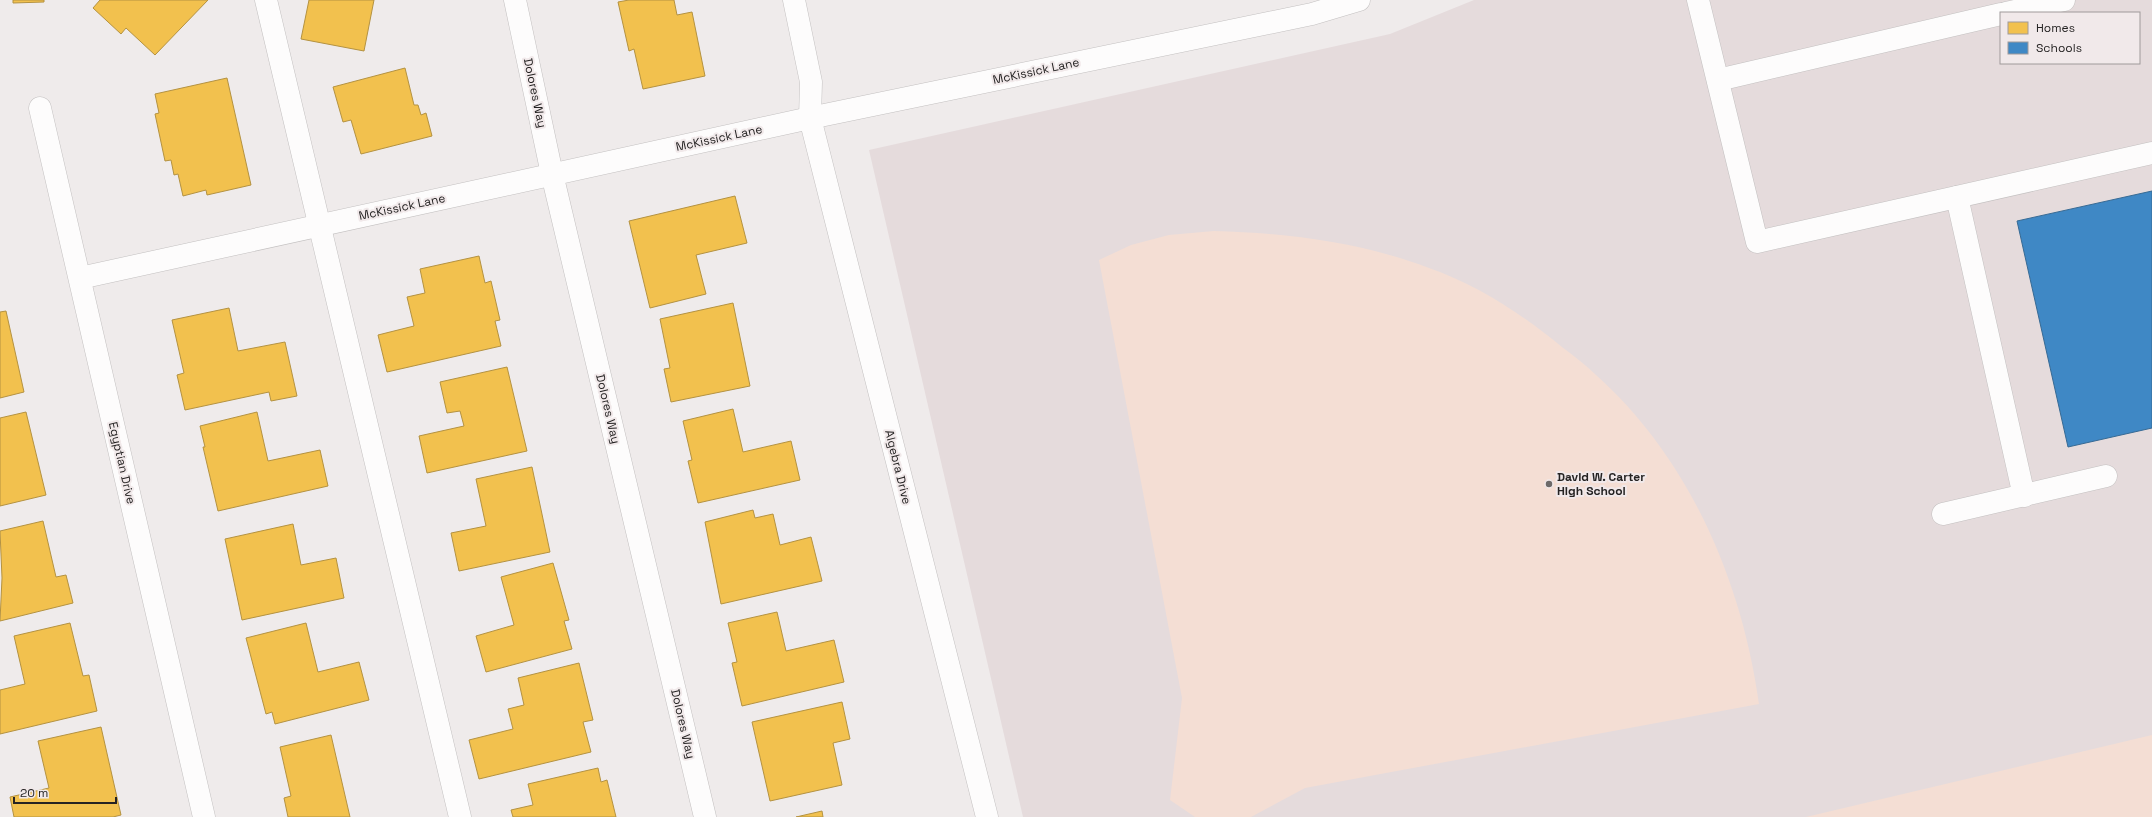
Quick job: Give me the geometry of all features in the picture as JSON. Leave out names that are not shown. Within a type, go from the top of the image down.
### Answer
[{"type":"street","points":[[266,0],[318,225],[460,817]]},
{"type":"street","name":"Dolores Way","points":[[515,0],[552,174],[705,817]]},
{"type":"street","name":"Algebra Drive","points":[[794,0],[811,82],[810,118],[987,817]]},
{"type":"street","name":"McKissick Lane","points":[[80,278],[810,118],[1312,14],[1359,0]]},
{"type":"street","points":[[1698,0],[1757,242],[2152,153]]},
{"type":"street","points":[[2010,12],[2064,0]]},
{"type":"street","points":[[1718,80],[2000,14]]},
{"type":"street","name":"Egyptian Drive","points":[[40,108],[204,817]]},
{"type":"street","points":[[1957,197],[2024,496]]},
{"type":"street","points":[[1943,514],[2106,476]]},
{"type":"shaded area","name":"David W. Carter High School","points":[[1474,0],[2152,0],[2152,817],[1023,817],[869,150],[1390,34]]},
{"type":"shaded area","points":[[1214,231],[1269,234],[1323,240],[1377,252],[1429,268],[1465,283],[1516,312],[1588,368],[1629,408],[1659,445],[1684,484],[1706,525],[1725,568],[1740,613],[1751,658],[1759,704],[1305,788],[1251,817],[1195,817],[1170,800],[1182,698],[1099,260],[1131,245],[1169,235]]},
{"type":"shaded area","points":[[2152,735],[2152,817],[1806,817]]},
{"type":"building: Homes","points":[[13,0],[44,0],[44,2],[13,3]]},
{"type":"building: Homes","points":[[100,0],[208,0],[155,55],[126,28],[121,34],[93,8]]},
{"type":"building: Homes","points":[[309,0],[374,0],[364,51],[301,39]]},
{"type":"building: Homes","points":[[629,0],[674,0],[677,15],[692,12],[705,76],[643,89],[634,49],[629,51],[618,2]]},
{"type":"building: Homes","points":[[405,68],[414,105],[418,105],[421,115],[426,113],[432,136],[361,154],[351,120],[343,122],[333,87]]},
{"type":"building: Homes","points":[[227,78],[251,185],[207,195],[206,190],[183,196],[178,174],[174,175],[171,160],[165,161],[155,114],[159,113],[155,94]]},
{"type":"building: Homes","points":[[735,196],[747,243],[696,255],[706,294],[650,308],[629,221]]},
{"type":"building: Homes","points":[[479,256],[485,283],[491,281],[500,320],[495,321],[501,346],[387,372],[378,335],[414,326],[407,297],[425,293],[420,269]]},
{"type":"building: Homes","points":[[733,303],[750,386],[671,402],[664,369],[670,368],[660,319]]},
{"type":"building: Homes","points":[[229,308],[238,351],[285,342],[297,396],[271,401],[269,392],[185,410],[177,375],[184,373],[172,320]]},
{"type":"building: Homes","points":[[6,311],[24,392],[0,398],[0,312]]},
{"type":"building: Homes","points":[[507,367],[527,451],[427,473],[419,436],[464,426],[460,411],[447,413],[440,382]]},
{"type":"building: Homes","points":[[733,409],[743,452],[791,441],[800,480],[698,503],[688,461],[692,460],[683,421]]},
{"type":"building: Homes","points":[[26,412],[46,495],[0,506],[0,418]]},
{"type":"building: Homes","points":[[257,412],[268,461],[320,450],[328,486],[218,511],[203,447],[205,447],[200,426]]},
{"type":"building: Homes","points":[[532,467],[550,552],[459,571],[451,533],[486,526],[476,479]]},
{"type":"building: Homes","points":[[753,510],[755,518],[773,514],[780,545],[811,537],[822,581],[721,604],[705,522]]},
{"type":"building: Homes","points":[[43,521],[56,577],[66,575],[73,603],[0,621],[2,578],[0,531]]},
{"type":"building: Homes","points":[[293,524],[301,565],[336,558],[344,598],[242,620],[225,539]]},
{"type":"building: Homes","points":[[553,563],[569,620],[564,621],[572,649],[486,672],[476,636],[514,625],[501,577]]},
{"type":"building: Homes","points":[[777,612],[786,651],[834,640],[844,682],[742,706],[732,663],[737,662],[728,623]]},
{"type":"building: Homes","points":[[70,623],[83,676],[89,675],[97,711],[0,734],[0,690],[25,684],[14,636]]},
{"type":"building: Homes","points":[[306,623],[318,672],[359,662],[369,700],[275,724],[272,712],[266,714],[246,638]]},
{"type":"building: Homes","points":[[579,663],[593,720],[583,722],[591,752],[479,779],[469,740],[513,729],[508,709],[524,705],[518,678]]},
{"type":"building: Homes","points":[[842,702],[850,739],[833,743],[842,785],[770,801],[752,722]]},
{"type":"building: Homes","points":[[101,727],[121,815],[113,817],[14,817],[10,797],[49,788],[38,741]]},
{"type":"building: Homes","points":[[331,735],[350,817],[288,817],[284,798],[291,796],[280,747]]},
{"type":"building: Homes","points":[[598,768],[601,782],[607,780],[616,817],[513,817],[511,810],[533,805],[528,784]]},
{"type":"building: Homes","points":[[822,811],[823,817],[796,817]]},
{"type":"building: Schools","points":[[2152,191],[2152,428],[2068,447],[2017,221]]},
{"type":"place","name":"David W. Carter High School","points":[[1549,484]]}]
